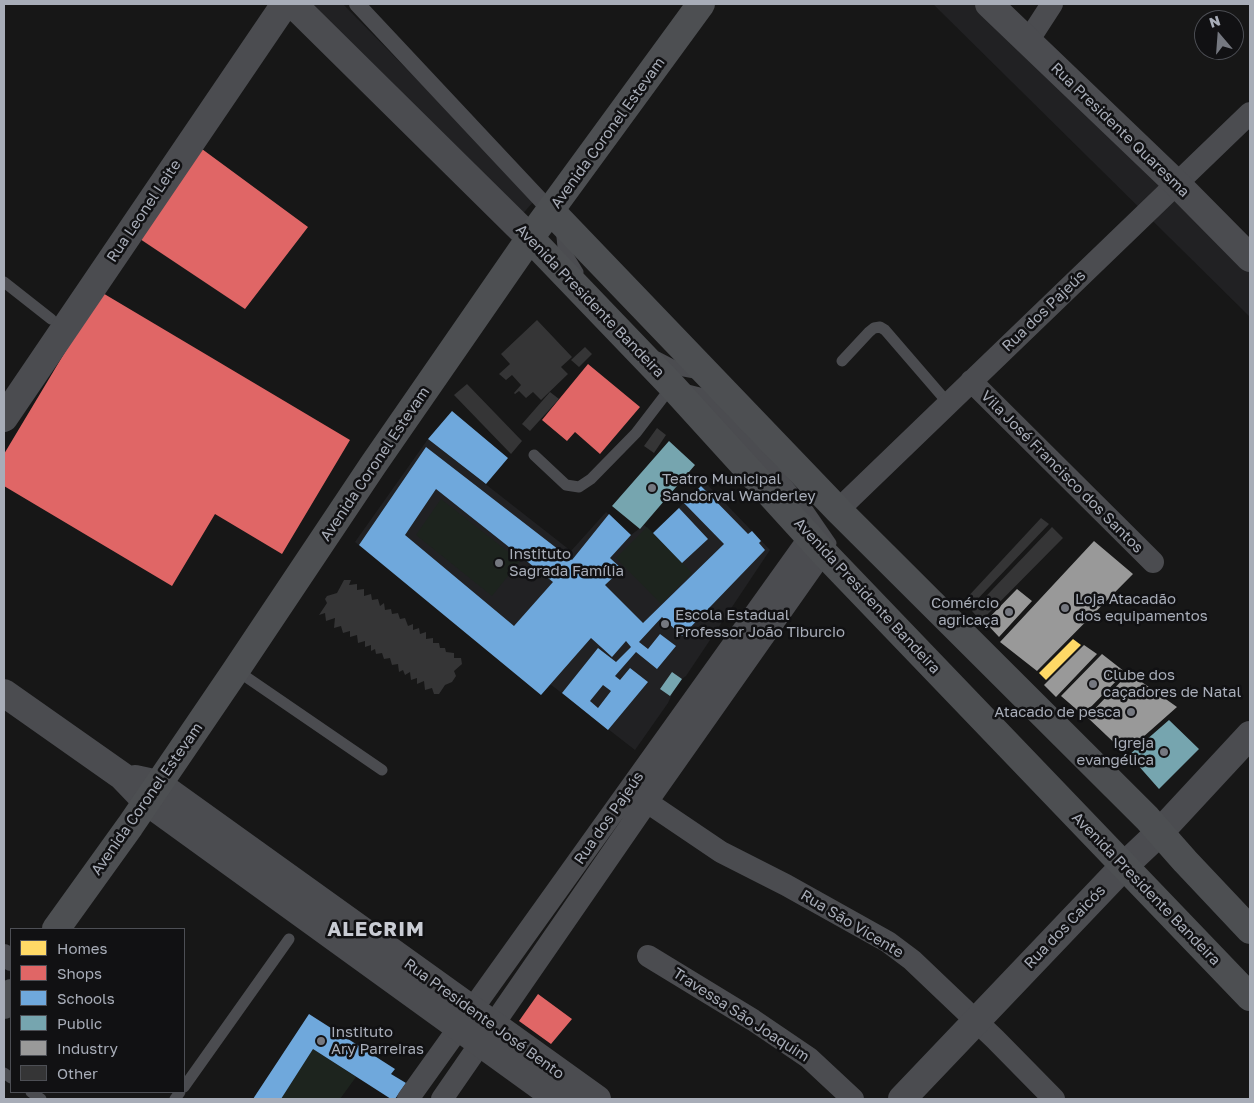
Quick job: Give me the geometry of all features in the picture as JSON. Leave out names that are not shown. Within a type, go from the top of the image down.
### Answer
[{"type":"main road","name":"Avenida Coronel Estevam","points":[[57,928],[236,670],[373,465],[530,238],[556,217],[701,4]]},
{"type":"main road","points":[[556,217],[838,510],[1160,832],[1250,930]]},
{"type":"main road","name":"Avenida Presidente Bandeira","points":[[530,238],[672,386],[816,545],[1250,997]]},
{"type":"street","name":"Rua Leonel Leite","points":[[7,400],[102,267],[265,4]]},
{"type":"street","name":"Rua Leonel Leite","points":[[7,400],[51,319],[188,131],[285,4]]},
{"type":"street","name":"Avenida Presidente Bandeira","points":[[293,4],[530,238]]},
{"type":"street","points":[[357,4],[556,217]]},
{"type":"street","name":"Rua Presidente Quaresma","points":[[988,4],[1178,184],[1250,258]]},
{"type":"street","points":[[1028,41],[1052,4]]},
{"type":"street","name":"Rua dos Pajeús","points":[[838,510],[1250,113]]},
{"type":"street","name":"Vila José Francisco dos Santos","points":[[971,381],[1153,562]]},
{"type":"street","name":"Rua dos Pajeús","points":[[408,1099],[476,1027],[647,802],[816,545]]},
{"type":"street","name":"Rua dos Pajeús","points":[[442,1099],[476,1027],[816,545]]},
{"type":"street","name":"Rua Presidente José Bento","points":[[4,693],[122,776],[152,792],[476,1027],[597,1099]]},
{"type":"street","name":"Rua dos Caicós","points":[[902,1099],[1124,866],[1160,832],[1250,735]]},
{"type":"street","name":"Rua São Vicente","points":[[647,802],[721,852],[786,885],[888,942],[912,960],[1054,1099]]},
{"type":"street","name":"Travessa São Joaquim","points":[[648,956],[753,1020],[809,1058],[853,1099]]},
{"type":"street","name":"Rua Presidente José Bento","points":[[476,1027],[558,1099]]},
{"type":"lane","points":[[4,282],[51,319]]},
{"type":"lane","points":[[842,361],[869,332],[874,328],[880,327],[885,330],[948,404]]},
{"type":"lane","points":[[534,455],[566,486],[579,487],[591,479],[636,433],[672,386],[700,393],[761,456],[809,511],[838,554],[847,576]]},
{"type":"lane","points":[[236,670],[382,770]]},
{"type":"lane","points":[[185,1086],[289,939]]},
{"type":"shaded area","points":[[309,4],[343,4],[535,200],[518,219]]},
{"type":"shaded area","points":[[933,4],[983,4],[1250,267],[1250,317]]},
{"type":"shaded area","points":[[428,439],[571,551],[606,512],[631,535],[644,525],[653,533],[705,482],[770,550],[635,750],[550,684],[541,695],[355,542]]},
{"type":"shaded area","points":[[441,499],[520,561],[492,596],[416,535]]},
{"type":"shaded area","points":[[647,527],[692,573],[661,604],[616,558]]},
{"type":"shaded area","points":[[313,1049],[356,1077],[340,1099],[281,1099]]},
{"type":"building: Homes","points":[[1073,639],[1081,645],[1046,680],[1039,673]]},
{"type":"building: Shops","points":[[202,149],[308,227],[245,309],[140,239]]},
{"type":"building: Shops","points":[[101,292],[350,440],[282,554],[215,514],[172,586],[4,486],[4,454]]},
{"type":"building: Shops","points":[[588,364],[640,407],[600,454],[575,432],[567,441],[542,420]]},
{"type":"building: Shops","points":[[538,994],[572,1019],[551,1044],[519,1021]]},
{"type":"building: Schools","points":[[452,411],[508,458],[486,484],[428,439]]},
{"type":"building: Schools","name":"Instituto Sagrada Família","points":[[426,447],[572,560],[609,514],[631,535],[610,558],[622,569],[605,585],[643,623],[724,544],[684,503],[701,486],[748,534],[752,531],[761,541],[759,543],[765,550],[682,636],[662,617],[639,642],[648,649],[660,634],[676,646],[657,669],[636,652],[615,676],[620,680],[630,668],[648,682],[608,730],[562,693],[598,648],[616,662],[631,647],[626,641],[612,657],[591,638],[541,695],[359,545]],"holes":[[[436,489],[553,582],[514,626],[405,535]],[[603,685],[611,691],[598,708],[590,701]]]},
{"type":"building: Schools","points":[[679,508],[708,539],[682,563],[653,533]]},
{"type":"building: Schools","name":"Instituto Ary Parreiras","points":[[309,1014],[395,1069],[391,1074],[406,1083],[395,1099],[391,1099],[313,1049],[281,1099],[253,1099]]},
{"type":"building: Public","name":"Teatro Municipal Sandorval Wanderley","points":[[669,441],[695,465],[640,529],[612,506]]},
{"type":"building: Public","points":[[672,672],[682,679],[670,696],[660,689]]},
{"type":"building: Public","name":"Igreja evangélica","points":[[1169,720],[1199,749],[1159,789],[1129,755]]},
{"type":"building: Industry","name":"Loja Atacadão dos equipamentos","points":[[1094,541],[1133,574],[1037,671],[1000,642]]},
{"type":"building: Industry","name":"Comércio agricaça","points":[[1017,589],[1032,601],[999,637],[985,622]]},
{"type":"building: Industry","points":[[1084,645],[1097,654],[1056,697],[1044,685]]},
{"type":"building: Industry","name":"Clube dos caçadores de Natal","points":[[1102,654],[1125,672],[1083,715],[1061,696]]},
{"type":"building: Industry","name":"Atacado de pesca","points":[[1129,673],[1177,707],[1125,753],[1087,717]]},
{"type":"building: Other","points":[[537,320],[572,357],[561,367],[568,374],[541,400],[533,392],[526,398],[519,391],[515,394],[521,385],[512,375],[506,380],[499,374],[510,364],[501,354]]},
{"type":"building: Other","points":[[585,347],[592,354],[579,367],[571,360]]},
{"type":"building: Other","points":[[467,384],[522,441],[511,454],[454,395]]},
{"type":"building: Other","points":[[550,392],[559,399],[530,431],[522,424]]},
{"type":"building: Other","points":[[657,428],[666,435],[654,453],[644,446]]},
{"type":"building: Other","points":[[1041,518],[1049,524],[970,607],[963,602]]},
{"type":"building: Other","points":[[1052,527],[1063,538],[981,621],[972,611]]},
{"type":"building: Other","points":[[344,580],[351,580],[349,585],[357,584],[357,590],[364,589],[364,596],[371,594],[372,600],[378,599],[380,606],[384,603],[385,610],[391,609],[392,614],[398,613],[400,619],[405,618],[408,626],[413,624],[413,630],[419,628],[420,634],[426,632],[426,639],[433,638],[433,643],[439,643],[440,648],[445,648],[446,652],[454,653],[454,658],[461,658],[462,664],[454,671],[456,676],[452,682],[445,685],[439,694],[434,694],[432,688],[425,690],[424,681],[417,684],[417,678],[411,680],[410,672],[405,675],[403,670],[399,672],[398,664],[392,665],[390,658],[384,659],[382,653],[376,654],[375,649],[371,651],[371,645],[365,647],[365,641],[358,643],[357,635],[350,637],[350,631],[343,633],[341,626],[334,628],[335,618],[326,621],[325,613],[319,615],[327,603],[325,599],[327,596],[337,593]]},
{"type":"place","name":"Teatro Municipal Sandorval Wanderley","points":[[652,488]]},
{"type":"place","name":"Instituto Sagrada Família","points":[[499,563]]},
{"type":"place","name":"Loja Atacadão dos equipamentos","points":[[1065,608]]},
{"type":"place","name":"Comércio agricaça","points":[[1009,612]]},
{"type":"place","name":"Escola Estadual Professor João Tiburcio","points":[[665,624]]},
{"type":"place","name":"Clube dos caçadores de Natal","points":[[1093,684]]},
{"type":"place","name":"Atacado de pesca","points":[[1131,712]]},
{"type":"place","name":"Igreja evangélica","points":[[1164,752]]},
{"type":"place","name":"Instituto Ary Parreiras","points":[[321,1041]]},
{"type":"district","name":"ALECRIM","points":[[376,930]]}]
